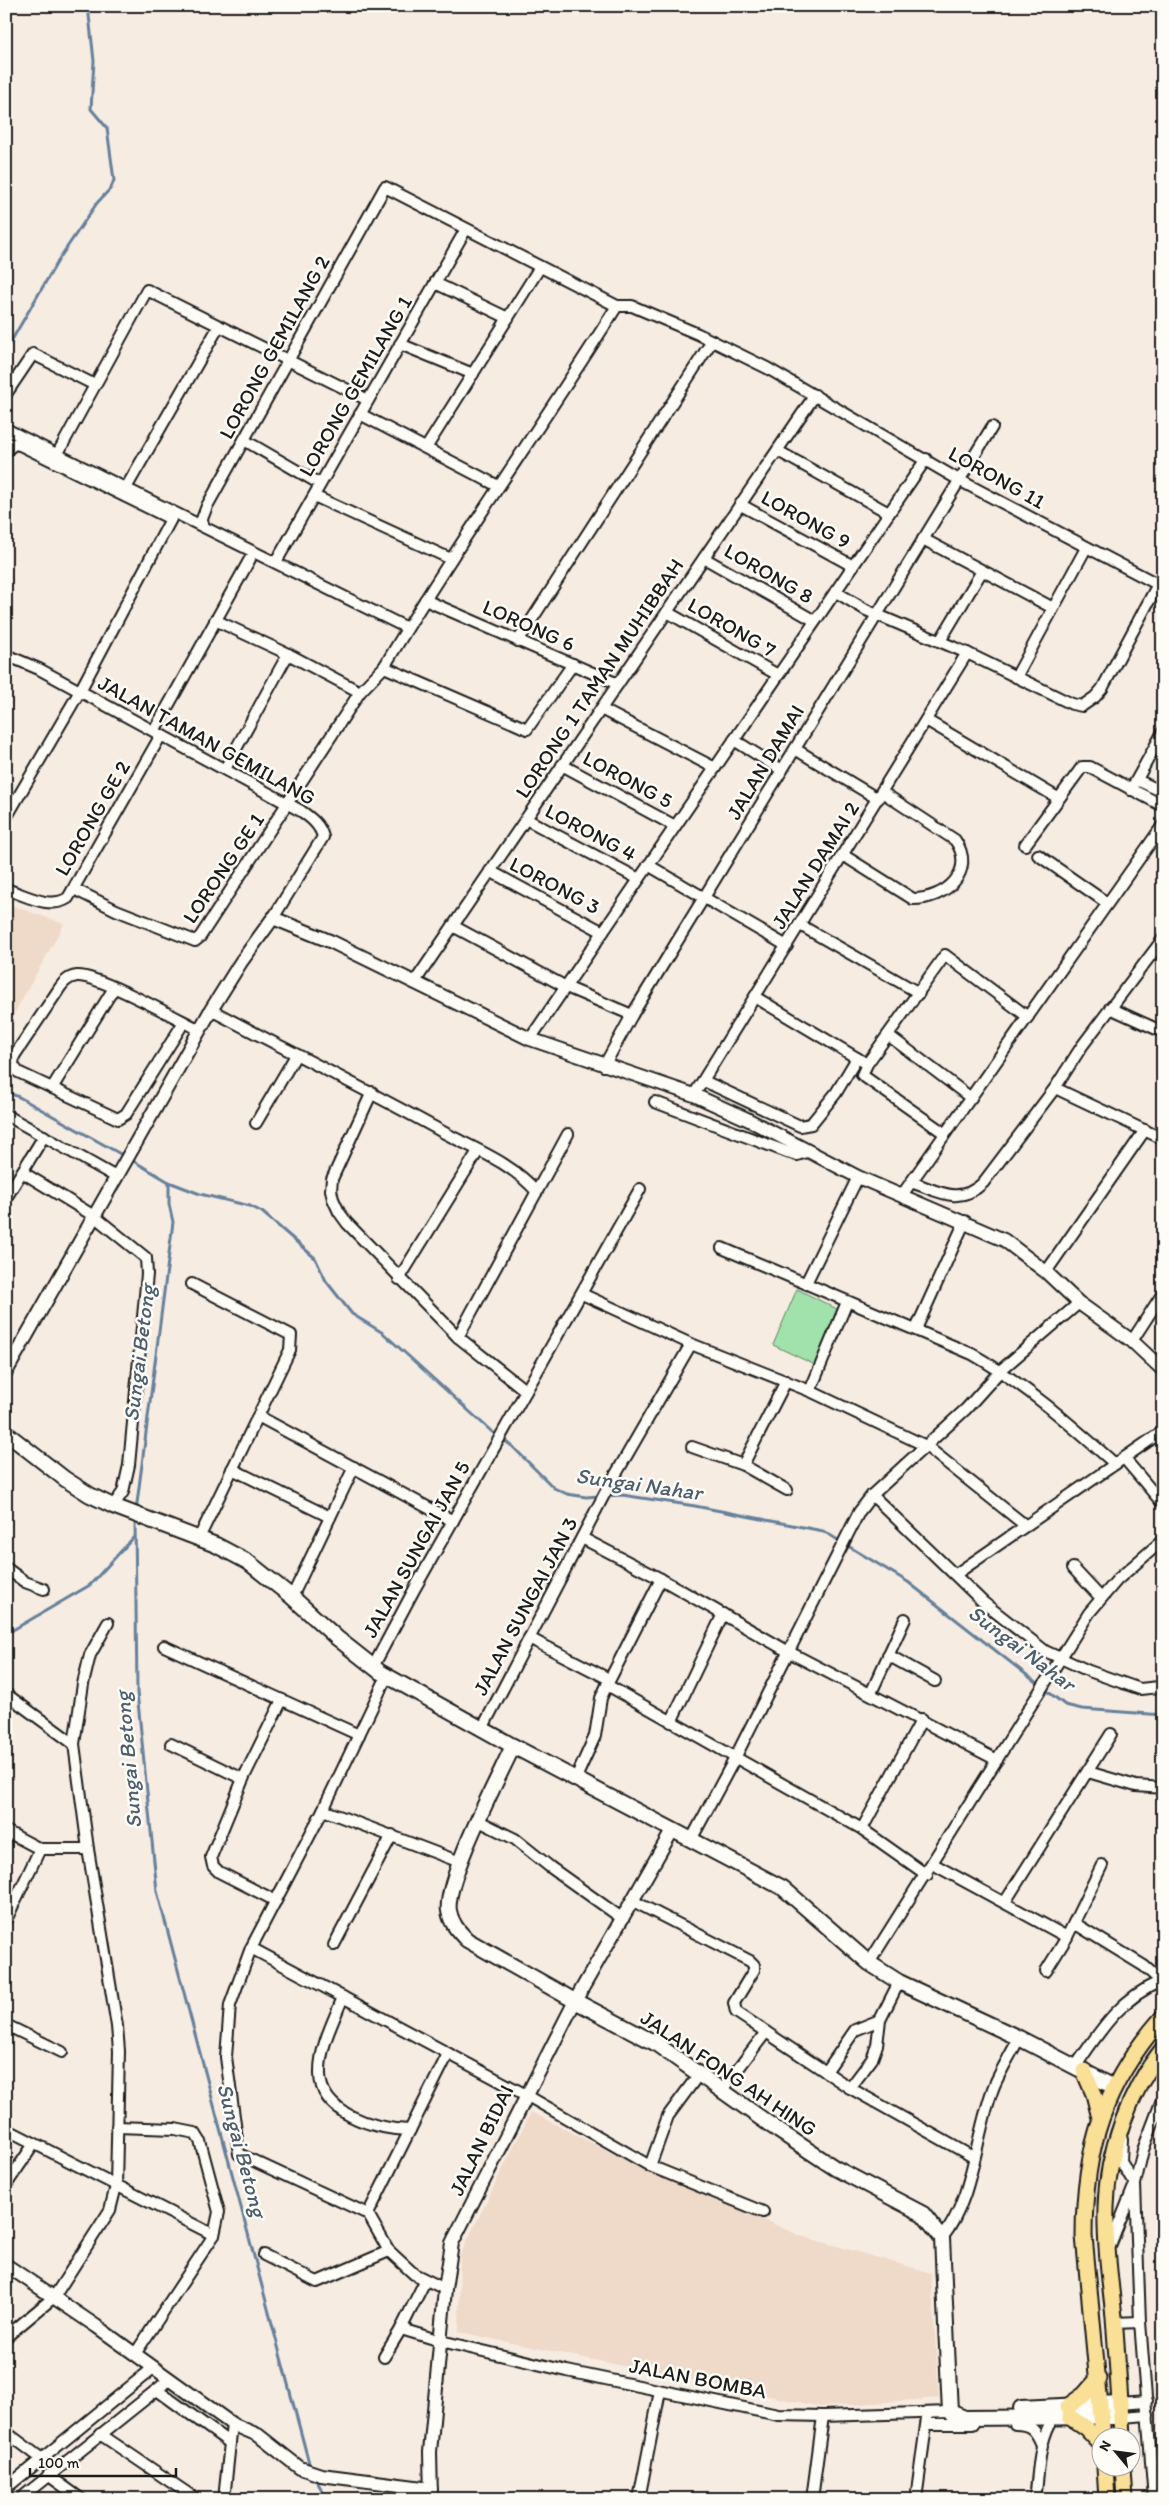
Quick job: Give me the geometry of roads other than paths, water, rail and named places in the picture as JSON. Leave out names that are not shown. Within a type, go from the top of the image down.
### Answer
[{"type":"main road","points":[[6,1433],[65,1479],[118,1508],[199,1538],[248,1562],[292,1597],[323,1627],[387,1676],[575,1780],[783,1888],[869,1963],[899,1982],[1019,2038],[1114,2087],[1123,2089],[1130,2086],[1154,2048],[1163,2042]]},
{"type":"main road","name":"JALAN FONG AH HING","points":[[513,1746],[460,1862],[449,1896],[449,1910],[458,1931],[467,1940],[575,2001],[655,2043],[779,2131],[836,2168],[922,2214],[942,2238]]},
{"type":"main road","points":[[1103,2428],[1084,2236],[1084,2205],[1094,2138],[1100,2118],[1114,2087],[1163,2017]]},
{"type":"main road","points":[[1121,2428],[1108,2253],[1106,2206],[1108,2180],[1122,2126],[1134,2096],[1163,2049]]},
{"type":"main road","points":[[1079,2069],[1094,2094],[1100,2118]]},
{"type":"main road","points":[[942,2238],[950,2412]]},
{"type":"main road","points":[[1092,2434],[1069,2412],[1099,2378]]},
{"type":"main road","name":"JALAN BOMBA","points":[[950,2412],[964,2408],[1069,2412],[1120,2410]]},
{"type":"main road","name":"JALAN BOMBA","points":[[950,2412],[965,2418],[1054,2417],[1069,2412]]},
{"type":"main road","points":[[1106,2478],[1107,2499]]},
{"type":"main road","points":[[1124,2478],[1125,2499]]},
{"type":"street","name":"LORONG 11","points":[[385,187],[617,306],[632,306],[712,341],[815,395],[959,480],[1160,585]]},
{"type":"street","name":"LORONG GEMILANG 2","points":[[203,526],[202,518],[207,506],[385,187]]},
{"type":"street","name":"LORONG GEMILANG 1","points":[[276,562],[466,229]]},
{"type":"street","points":[[426,448],[540,267]]},
{"type":"street","points":[[435,283],[508,318]]},
{"type":"street","points":[[58,453],[147,290],[368,400]]},
{"type":"street","points":[[288,804],[360,692],[384,667],[498,486],[567,385],[617,306]]},
{"type":"street","points":[[126,488],[219,326]]},
{"type":"street","points":[[518,641],[712,341]]},
{"type":"street","points":[[400,344],[473,374]]},
{"type":"street","points":[[6,394],[33,354],[95,385]]},
{"type":"street","name":"LORONG 1 TAMAN MUHIBBAH","points":[[414,982],[815,395]]},
{"type":"street","points":[[360,414],[498,486]]},
{"type":"street","name":"JALAN DAMAI","points":[[604,1066],[632,1015],[992,427]]},
{"type":"street","points":[[6,428],[407,628]]},
{"type":"street","points":[[244,440],[320,484]]},
{"type":"street","points":[[6,450],[14,444],[20,445],[171,519],[80,691],[6,818]]},
{"type":"street","points":[[778,451],[889,514]]},
{"type":"street","points":[[530,1039],[926,459]]},
{"type":"street","points":[[314,496],[452,559]]},
{"type":"street","name":"LORONG 9","points":[[741,505],[853,566]]},
{"type":"street","points":[[923,539],[1053,608]]},
{"type":"street","points":[[1016,676],[1086,548]]},
{"type":"street","name":"LORONG 8","points":[[704,558],[815,621]]},
{"type":"street","name":"LORONG GE 2","points":[[6,889],[44,902],[58,903],[64,900],[74,889],[158,733],[215,620],[250,559]]},
{"type":"street","points":[[940,641],[982,571]]},
{"type":"street","points":[[836,592],[866,610],[968,653],[1072,704],[1082,706],[1102,689],[1160,585]]},
{"type":"street","name":"LORONG 6","points":[[425,600],[618,684]]},
{"type":"street","name":"LORONG 7","points":[[667,612],[778,675]]},
{"type":"street","points":[[215,620],[288,654],[360,692]]},
{"type":"street","name":"JALAN DAMAI 2","points":[[694,1095],[704,1082],[968,653]]},
{"type":"street","points":[[225,769],[288,654]]},
{"type":"street","name":"JALAN TAMAN GEMILANG","points":[[6,655],[39,669],[225,769],[288,804],[314,821],[321,830],[323,837],[273,918]]},
{"type":"street","points":[[384,667],[527,729],[572,664]]},
{"type":"street","points":[[601,709],[715,768]]},
{"type":"street","points":[[926,720],[1058,798]]},
{"type":"street","points":[[1131,790],[1163,732]]},
{"type":"street","points":[[734,740],[782,770]]},
{"type":"street","points":[[795,749],[955,840],[961,849],[962,862],[958,876],[950,886],[940,895],[927,899],[913,898],[843,855]]},
{"type":"street","name":"LORONG 5","points":[[562,765],[675,826]]},
{"type":"street","points":[[1025,845],[1082,767],[1090,767],[1163,806]]},
{"type":"street","points":[[1137,780],[1163,792]]},
{"type":"street","name":"LORONG GE 1","points":[[74,889],[116,910],[182,938],[195,941],[200,937],[288,804]]},
{"type":"street","name":"LORONG 4","points":[[526,818],[639,879]]},
{"type":"street","points":[[902,1195],[1163,825]]},
{"type":"street","points":[[1038,855],[1107,903]]},
{"type":"street","points":[[648,866],[787,946]]},
{"type":"street","name":"LORONG 3","points":[[490,871],[603,932]]},
{"type":"street","points":[[6,1372],[211,1010],[241,962],[273,918],[332,942],[530,1039],[604,1066],[694,1095],[747,1119],[858,1177],[965,1221],[1004,1240],[1046,1272],[1079,1303],[1132,1341],[1163,1370]]},
{"type":"street","points":[[800,925],[919,994]]},
{"type":"street","points":[[453,926],[566,986],[632,1015]]},
{"type":"street","points":[[911,1182],[956,1197],[975,1191],[998,1166],[1055,1088],[1082,1046],[1163,939]]},
{"type":"street","points":[[944,1133],[862,1076],[867,1064],[919,994],[945,955],[1028,1017]]},
{"type":"street","points":[[184,1022],[122,1118],[114,1118],[18,1072],[13,1065],[14,1056],[56,992],[70,978],[85,976],[114,988],[184,1022],[200,1030]]},
{"type":"street","points":[[52,1088],[114,988]]},
{"type":"street","points":[[755,997],[867,1064]]},
{"type":"street","points":[[1110,1008],[1163,1032]]},
{"type":"street","points":[[211,1010],[296,1055],[372,1092],[478,1151],[511,1167],[537,1192]]},
{"type":"street","points":[[888,1035],[971,1098]]},
{"type":"street","points":[[256,1123],[296,1055]]},
{"type":"street","points":[[704,1082],[800,1126],[811,1124],[836,1093],[857,1058]]},
{"type":"street","points":[[1055,1088],[1163,1139]]},
{"type":"street","points":[[372,1092],[336,1166],[331,1190],[339,1212],[347,1224],[399,1279],[458,1337],[526,1391]]},
{"type":"street","points":[[655,1102],[787,1152],[797,1155],[807,1152]]},
{"type":"street","points":[[6,1115],[117,1175]]},
{"type":"street","points":[[1046,1272],[1145,1130]]},
{"type":"street","points":[[458,1337],[568,1134]]},
{"type":"street","points":[[6,1198],[44,1136]]},
{"type":"street","points":[[399,1279],[478,1151]]},
{"type":"street","points":[[22,1172],[94,1216],[142,1253],[148,1265],[129,1465],[118,1508]]},
{"type":"street","points":[[806,1283],[858,1177]]},
{"type":"street","name":"JALAN SUNGAI JAN 5","points":[[373,1667],[492,1450],[640,1189]]},
{"type":"street","points":[[916,1329],[965,1221]]},
{"type":"street","points":[[722,1248],[847,1302],[916,1329],[972,1354],[1001,1370],[1120,1461],[1163,1504]]},
{"type":"street","points":[[192,1284],[292,1335],[290,1350],[199,1538]]},
{"type":"street","points":[[1132,1341],[1163,1293]]},
{"type":"street","points":[[582,1294],[691,1344],[810,1391],[926,1446],[1026,1526]]},
{"type":"street","points":[[810,1391],[847,1302]]},
{"type":"street","points":[[691,1840],[735,1758],[859,1512],[872,1495],[966,1409],[1001,1370],[1079,1303]]},
{"type":"street","name":"JALAN SUNGAI JAN 3","points":[[482,1729],[605,1493],[691,1344]]},
{"type":"street","points":[[743,1465],[786,1381]]},
{"type":"street","points":[[258,1416],[453,1520]]},
{"type":"street","points":[[956,1574],[1163,1431]]},
{"type":"street","points":[[692,1447],[743,1465],[787,1490]]},
{"type":"street","points":[[292,1597],[354,1467]]},
{"type":"street","points":[[232,1469],[330,1516]]},
{"type":"street","points":[[872,1495],[956,1574],[984,1604],[1029,1640],[1089,1672],[1140,1689],[1159,1687],[1163,1684]]},
{"type":"street","points":[[582,1538],[661,1578],[789,1652],[922,1719],[997,1760]]},
{"type":"street","points":[[869,1963],[927,1875],[1033,1700],[1062,1659],[1089,1613],[1117,1580],[1163,1540]]},
{"type":"street","points":[[6,1568],[25,1582],[44,1589]]},
{"type":"street","points":[[1073,1568],[1101,1598]]},
{"type":"street","points":[[575,1780],[595,1736],[601,1698],[661,1578]]},
{"type":"street","points":[[671,1722],[723,1614]]},
{"type":"street","points":[[871,1693],[905,1619]]},
{"type":"street","points":[[6,2337],[54,2297],[105,2219],[116,2186],[119,2051],[117,2026],[88,1848],[74,1744],[83,1684],[90,1655],[108,1623]]},
{"type":"street","points":[[530,1638],[608,1682],[671,1722],[862,1829],[927,1875]]},
{"type":"street","points":[[164,1646],[359,1735]]},
{"type":"street","points":[[888,1655],[935,1681]]},
{"type":"street","points":[[387,1676],[323,1810],[251,1948],[227,2018],[226,2057],[239,2154],[368,2214],[389,2251],[425,2281],[445,2289]]},
{"type":"street","points":[[6,1694],[74,1744]]},
{"type":"street","points":[[276,1901],[219,1872],[213,1866],[211,1857],[212,1849],[243,1779],[282,1700]]},
{"type":"street","points":[[862,1829],[922,1719]]},
{"type":"street","points":[[1005,1902],[1112,1734]]},
{"type":"street","points":[[171,1744],[243,1779]]},
{"type":"street","points":[[1088,1772],[1136,1786],[1163,1788]]},
{"type":"street","points":[[323,1810],[460,1862]]},
{"type":"street","points":[[479,1821],[515,1839],[550,1867],[623,1919]]},
{"type":"street","points":[[6,1831],[40,1849],[88,1848]]},
{"type":"street","name":"JALAN BIDAI","points":[[431,2494],[430,2469],[445,2289],[452,2243],[575,2001],[672,1831]]},
{"type":"street","points":[[334,1945],[392,1835]]},
{"type":"street","points":[[6,1920],[40,1849]]},
{"type":"street","points":[[933,1864],[1067,1937]]},
{"type":"street","points":[[1046,1972],[1067,1937],[1102,1865]]},
{"type":"street","points":[[633,1901],[754,1965],[754,1970],[736,1998],[734,2008],[736,2012],[850,2088],[973,2157]]},
{"type":"street","points":[[1074,1923],[1144,1966],[1162,1982]]},
{"type":"street","points":[[251,1948],[526,2096],[650,2166],[763,2212]]},
{"type":"street","points":[[850,2088],[872,2059],[877,2045],[880,2020],[899,1982]]},
{"type":"street","points":[[1079,2069],[1103,2027],[1124,2002],[1146,1987],[1162,1982]]},
{"type":"street","points":[[343,1997],[322,2053],[320,2070],[323,2088],[334,2106],[344,2113],[396,2130],[410,2130]]},
{"type":"street","points":[[826,2072],[855,2030],[880,2020]]},
{"type":"street","points":[[6,2025],[62,2052]]},
{"type":"street","points":[[722,2090],[766,2032]]},
{"type":"street","points":[[942,2238],[954,2224],[962,2203],[973,2157],[994,2086],[1019,2038]]},
{"type":"street","points":[[368,2214],[448,2054]]},
{"type":"street","points":[[650,2166],[668,2116],[699,2074]]},
{"type":"street","points":[[1108,2253],[1134,2184],[1143,2150],[1163,2097]]},
{"type":"street","points":[[1122,2126],[1122,2162],[1134,2184],[1140,2322],[1154,2499]]},
{"type":"street","points":[[117,2127],[175,2129],[190,2131],[198,2136],[219,2212],[214,2235],[135,2354]]},
{"type":"street","points":[[6,2129],[214,2235]]},
{"type":"street","points":[[6,2185],[34,2144]]},
{"type":"street","points":[[264,2255],[317,2282],[389,2251]]},
{"type":"street","points":[[6,2265],[232,2424],[258,2435],[300,2468],[321,2475],[403,2486],[431,2494]]},
{"type":"street","points":[[384,2357],[401,2329],[425,2281]]},
{"type":"street","points":[[1114,2323],[1140,2322]]},
{"type":"street","name":"JALAN BOMBA","points":[[401,2329],[441,2341],[660,2391],[778,2415],[823,2416],[950,2412]]},
{"type":"street","points":[[6,2488],[152,2369]]},
{"type":"street","points":[[20,2499],[169,2380]]},
{"type":"street","points":[[157,2390],[230,2443]]},
{"type":"street","points":[[639,2499],[660,2391]]},
{"type":"street","points":[[1120,2410],[1147,2401]]},
{"type":"street","points":[[1120,2410],[1148,2415]]},
{"type":"street","points":[[916,2499],[928,2413]]},
{"type":"street","points":[[812,2499],[823,2416]]},
{"type":"street","points":[[1035,2499],[1042,2445],[1047,2428],[1054,2417]]},
{"type":"street","points":[[224,2499],[232,2424]]},
{"type":"street","points":[[926,2424],[1026,2424],[1037,2432],[1042,2445]]},
{"type":"street","points":[[6,2432],[42,2459]]},
{"type":"street","points":[[100,2434],[196,2499]]},
{"type":"street","points":[[403,2486],[416,2482],[430,2469]]},
{"type":"street","points":[[48,2476],[81,2499]]},
{"type":"street","points":[[403,2486],[419,2499]]},
{"type":"waterway","name":"Sungai Betong","points":[[6,350],[59,259],[97,203],[111,188],[114,180],[107,128],[91,109],[94,61],[88,6]]},
{"type":"waterway","name":"Sungai Betong","points":[[6,1092],[19,1097],[124,1156]]},
{"type":"waterway","name":"Sungai Nahar","points":[[130,1159],[169,1182],[200,1194],[250,1206],[262,1212],[315,1258],[326,1281],[352,1314],[383,1333],[491,1431],[512,1446],[554,1488],[567,1494],[586,1497],[600,1496]]},
{"type":"waterway","name":"Sungai Betong","points":[[136,1511],[173,1222],[169,1204],[169,1182]]},
{"type":"waterway","name":"Sungai Nahar","points":[[606,1496],[622,1495],[695,1506],[823,1531],[908,1582],[1065,1705],[1082,1709],[1163,1715]]},
{"type":"waterway","name":"Sungai Betong","points":[[135,1520],[137,1692],[157,1891],[310,2467]]},
{"type":"waterway","points":[[6,1634],[90,1585],[134,1537]]},
{"type":"waterway","name":"Sungai Betong","points":[[315,2478],[327,2499]]}]
